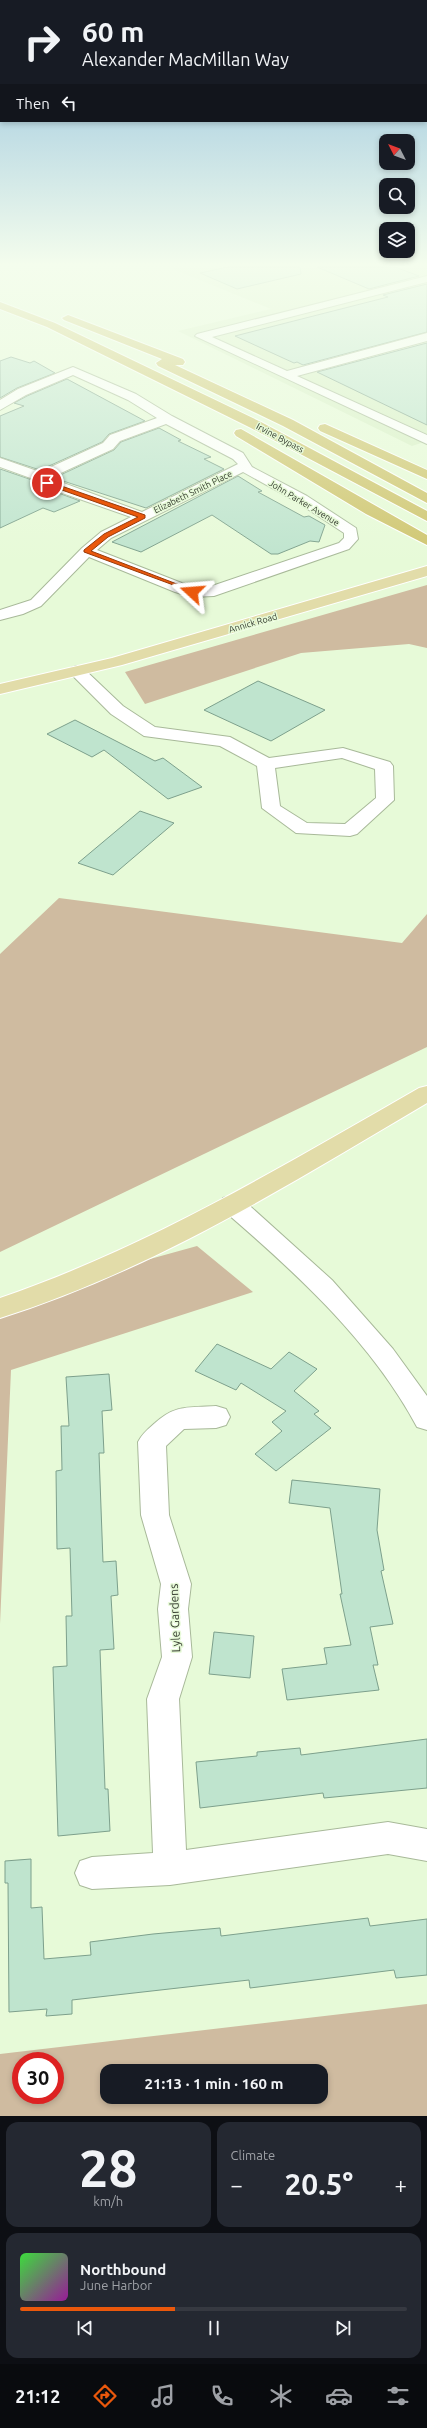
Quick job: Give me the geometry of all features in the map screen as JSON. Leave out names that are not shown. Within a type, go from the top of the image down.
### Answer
[{"type":"highway","points":[[123,366],[214,417],[371,511],[427,541]]},
{"type":"highway","name":"Irvine Bypass","points":[[135,366],[256,425],[427,517]]},
{"type":"highway","name":"Irvine Bypass","points":[[168,366],[288,423],[427,499]]},
{"type":"highway","points":[[187,366],[222,380],[427,475]]},
{"type":"main road","name":"Annick Road","points":[[0,688],[77,671],[251,624],[426,572]]},
{"type":"main road","points":[[0,1308],[48,1293],[151,1249],[427,1093]]},
{"type":"street","points":[[266,366],[424,437]]},
{"type":"street","points":[[286,375],[320,366]]},
{"type":"street","name":"John Parker Avenue","points":[[0,406],[22,392],[73,371],[132,397],[167,419],[238,456],[246,466],[243,467],[302,499],[351,531],[351,539],[344,546],[214,591],[192,592],[180,589],[155,577],[87,551]]},
{"type":"street","points":[[41,477],[108,446],[115,438],[167,419]]},
{"type":"street","points":[[0,462],[41,477],[47,483],[143,517]]},
{"type":"street","name":"Elizabeth Smith Place","points":[[0,615],[17,611],[36,603],[87,551],[106,535],[243,467]]},
{"type":"street","points":[[77,671],[117,710],[150,732],[224,741],[266,764],[343,753],[384,766],[385,800],[350,830],[303,829],[272,808],[266,764]]},
{"type":"street","points":[[232,1204],[296,1258],[358,1321],[391,1365],[427,1419]]},
{"type":"street","name":"Lyle Gardens","points":[[170,1869],[163,1699],[177,1657],[173,1609],[176,1584],[155,1515],[152,1442],[177,1419],[216,1417]]},
{"type":"street","points":[[92,1873],[170,1869],[388,1838],[427,1844]]},
{"type":"shaded area","points":[[249,366],[427,366],[427,441],[412,446]]},
{"type":"shaded area","points":[[427,585],[427,648],[409,644],[301,653],[145,704],[125,672]]},
{"type":"shaded area","points":[[59,898],[402,943],[427,914],[427,1047],[0,1252],[0,954]]},
{"type":"shaded area","points":[[197,1246],[253,1292],[11,1370],[0,1624],[0,1306],[85,1277]]},
{"type":"shaded area","points":[[427,2004],[427,2116],[0,2116],[0,2054],[12,2053],[12,2104],[64,2104],[64,2052],[17,2052]]},
{"type":"building","points":[[0,366],[42,366],[55,373],[17,388],[0,398]]},
{"type":"building","points":[[341,366],[427,366],[427,425],[317,372]]},
{"type":"building","points":[[67,379],[145,421],[109,434],[102,442],[40,470],[0,457],[0,416],[24,406],[14,403]]},
{"type":"building","points":[[159,428],[181,440],[178,441],[211,457],[204,459],[224,469],[146,508],[54,478],[114,450],[121,442]]},
{"type":"building","points":[[0,469],[35,481],[42,487],[80,501],[54,512],[43,508],[0,528]]},
{"type":"building","points":[[238,476],[262,491],[258,492],[304,517],[309,516],[325,525],[319,542],[310,541],[278,554],[271,554],[212,515],[141,552],[112,542]]},
{"type":"building","points":[[258,681],[325,710],[271,741],[204,710]]},
{"type":"building","points":[[75,720],[155,761],[163,758],[202,787],[168,799],[104,750],[92,757],[47,734]]},
{"type":"building","points":[[140,811],[174,823],[113,875],[78,863]]},
{"type":"building","points":[[217,1344],[271,1369],[289,1352],[317,1369],[294,1391],[319,1411],[314,1414],[331,1428],[276,1471],[255,1454],[282,1431],[272,1422],[286,1411],[241,1383],[236,1390],[195,1371]]},
{"type":"building","points":[[109,1374],[112,1410],[102,1411],[104,1453],[99,1453],[103,1562],[116,1561],[118,1595],[111,1596],[114,1649],[100,1650],[105,1789],[108,1789],[110,1831],[58,1836],[53,1667],[67,1666],[66,1616],[72,1616],[70,1548],[57,1549],[56,1471],[62,1470],[61,1426],[69,1426],[66,1377]]},
{"type":"building","points":[[292,1480],[380,1489],[377,1530],[384,1570],[381,1571],[393,1624],[370,1627],[378,1665],[373,1665],[379,1690],[287,1700],[282,1669],[327,1664],[324,1648],[351,1645],[340,1594],[342,1594],[330,1508],[289,1503]]},
{"type":"building","points":[[214,1632],[254,1636],[250,1678],[209,1674]]},
{"type":"building","points":[[427,1739],[427,1788],[324,1798],[323,1793],[200,1808],[196,1762],[257,1756],[257,1752],[300,1748],[301,1755]]},
{"type":"building","points":[[31,1859],[31,1908],[42,1907],[44,1959],[91,1955],[90,1942],[153,1934],[220,1928],[221,1936],[368,1918],[370,1926],[427,1919],[427,1975],[396,1978],[394,1970],[250,1988],[249,1980],[72,2000],[72,2014],[46,2016],[47,2009],[9,2012],[8,1883],[5,1883],[5,1861]]},
{"type":"route","points":[[47,483],[143,517],[106,535],[87,551],[155,577],[180,589],[192,592]]}]
